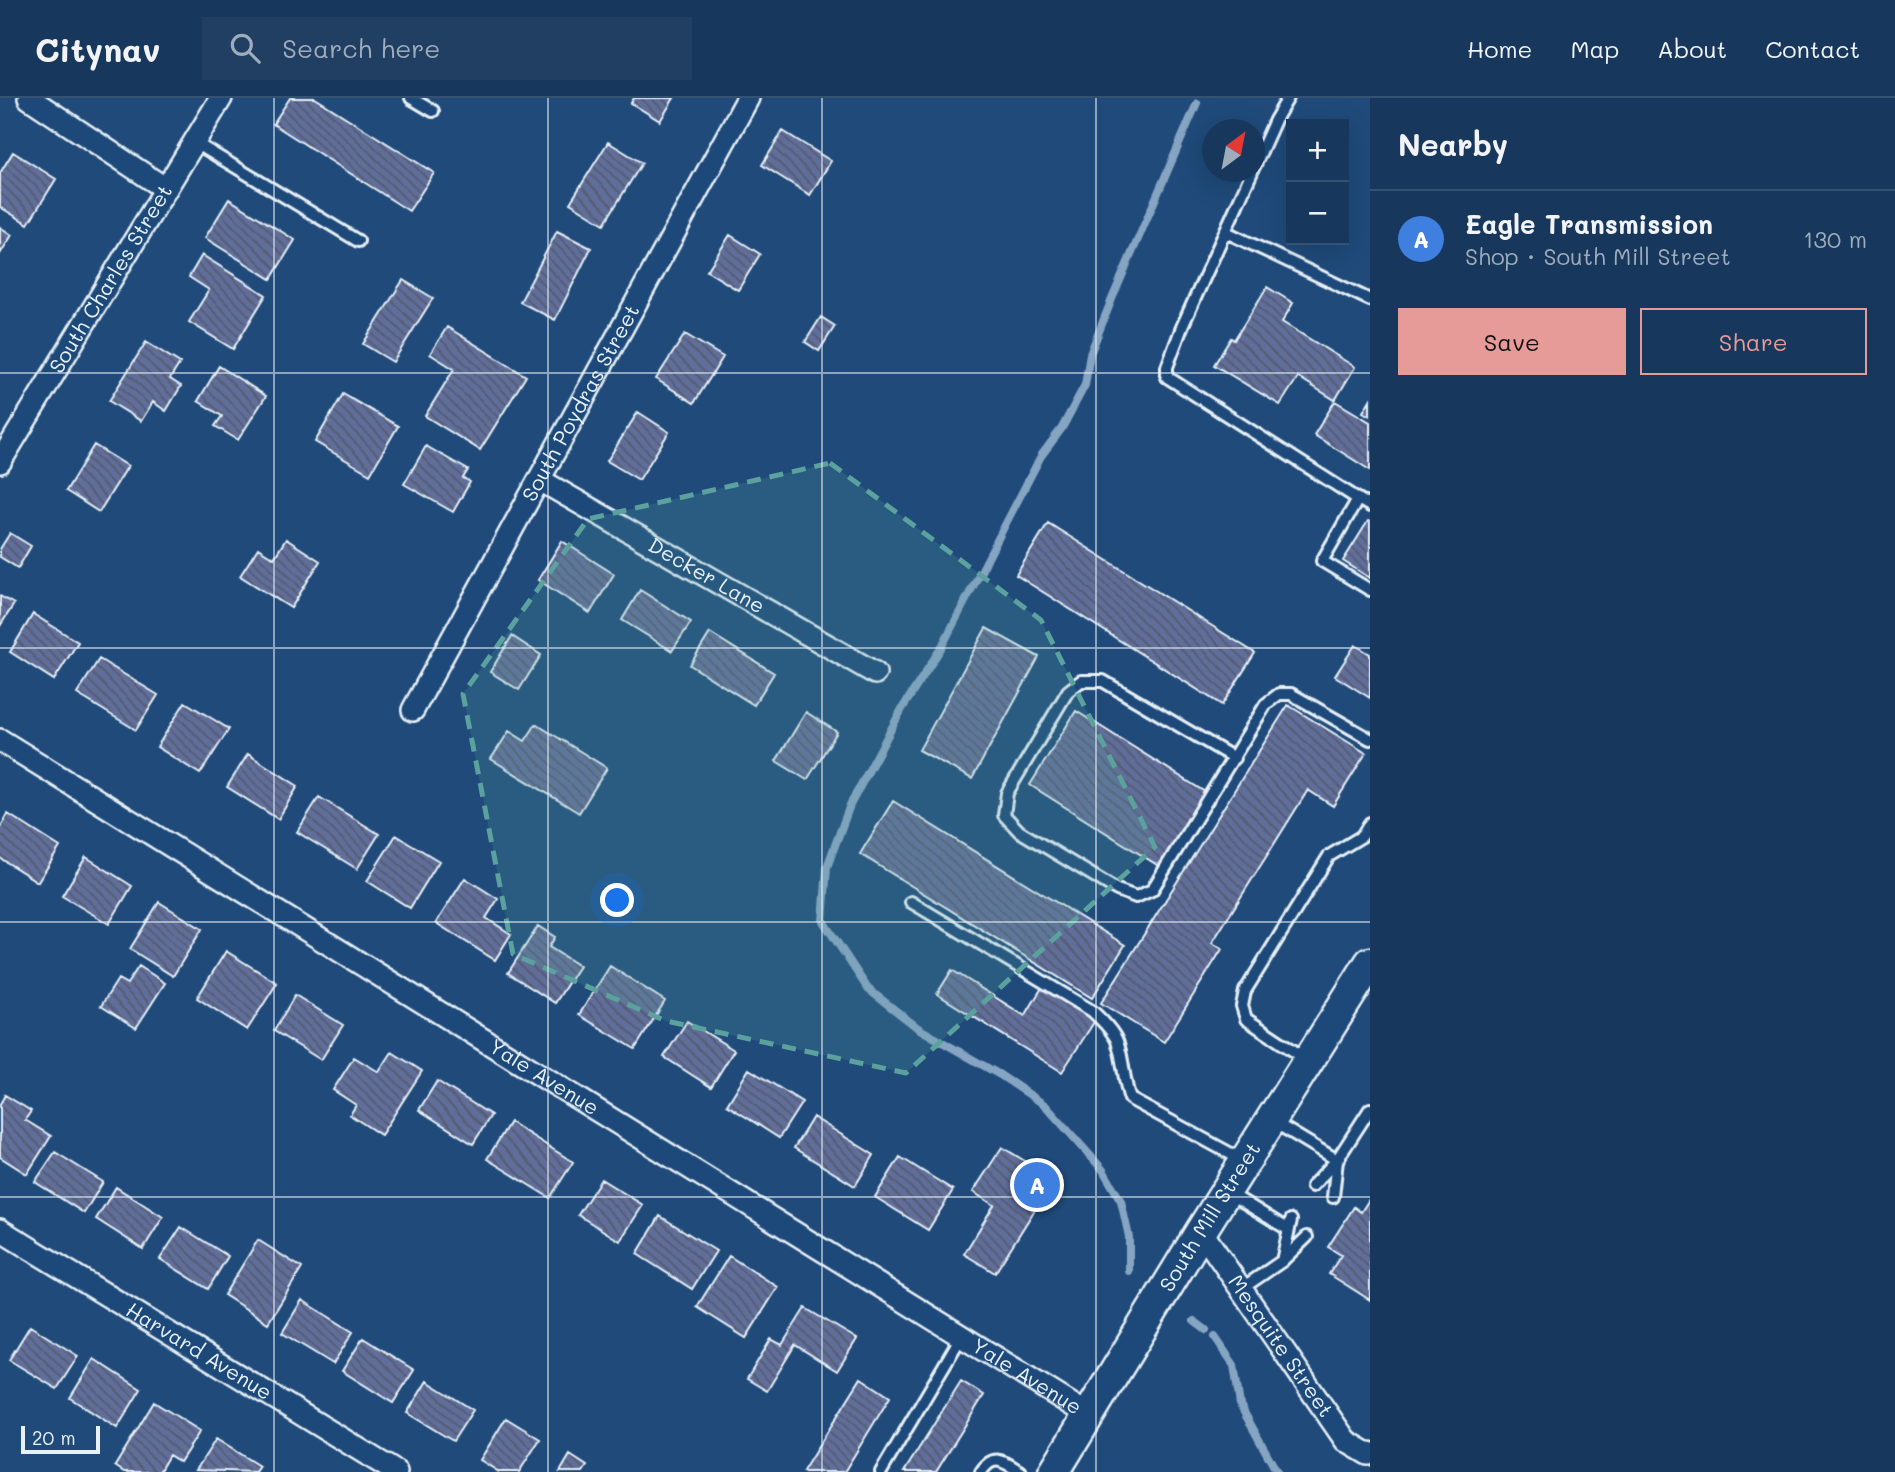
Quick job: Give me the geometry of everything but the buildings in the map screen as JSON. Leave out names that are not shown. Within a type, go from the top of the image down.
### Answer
[{"type":"main road","name":"South Mill Street","points":[[1054,1472],[1226,1191],[1368,971]]},
{"type":"street","points":[[29,98],[166,189]]},
{"type":"street","name":"South Charles Street","points":[[0,462],[221,98]]},
{"type":"street","name":"South Poydras Street","points":[[413,710],[748,98]]},
{"type":"street","name":"Decker Lane","points":[[540,480],[875,673]]},
{"type":"street","name":"Yale Avenue","points":[[0,740],[1090,1416]]},
{"type":"street","name":"Harvard Avenue","points":[[0,1230],[396,1472]]},
{"type":"street","name":"Mesquite Street","points":[[1201,1231],[1346,1441],[1369,1454]]},
{"type":"lane","points":[[411,98],[433,111]]},
{"type":"lane","points":[[1265,143],[1288,98]]},
{"type":"lane","points":[[194,142],[358,241]]},
{"type":"lane","points":[[1248,182],[1182,327],[1167,367],[1167,377],[1370,506]]},
{"type":"lane","points":[[1226,232],[1370,300]]},
{"type":"lane","points":[[1358,499],[1322,561],[1370,590]]},
{"type":"lane","points":[[1234,758],[1103,681],[1082,681],[1068,691],[1007,793],[1004,815],[1018,831],[1117,890],[1136,897],[1152,890],[1234,758],[1266,704],[1279,694],[1291,694],[1370,739]]},
{"type":"lane","points":[[1309,1061],[1246,1019],[1242,1006],[1245,990],[1329,856],[1366,839],[1370,823]]},
{"type":"lane","points":[[911,902],[1092,1011],[1105,1022],[1117,1039],[1129,1098],[1245,1162]]},
{"type":"lane","points":[[1312,1186],[1337,1160],[1370,1109]]},
{"type":"lane","points":[[1271,1120],[1337,1160]]},
{"type":"lane","points":[[1333,1197],[1337,1160]]},
{"type":"lane","points":[[1226,1191],[1290,1225],[1282,1261]]},
{"type":"lane","points":[[1241,1289],[1282,1261],[1307,1237]]},
{"type":"lane","points":[[881,1472],[961,1337]]},
{"type":"lane","points":[[981,1472],[987,1462],[995,1460],[1021,1472]]},
{"type":"highlighted area","points":[[830,463],[1041,620],[1155,847],[906,1073],[666,1021],[513,954],[463,694],[588,519]]},
{"type":"waterway","points":[[1129,1271],[1129,1237],[1121,1201],[1103,1170],[1045,1105],[1000,1075],[918,1028],[868,989],[823,921],[827,867],[850,805],[902,709],[941,648],[1041,456],[1062,428],[1085,385],[1090,354],[1197,103]]},
{"type":"waterway","points":[[1194,1321],[1206,1330]]},
{"type":"waterway","points":[[1215,1337],[1234,1365],[1240,1405],[1277,1472]]},
{"type":"place","name":"Eagle Transmission","points":[[1037,1185]]}]
